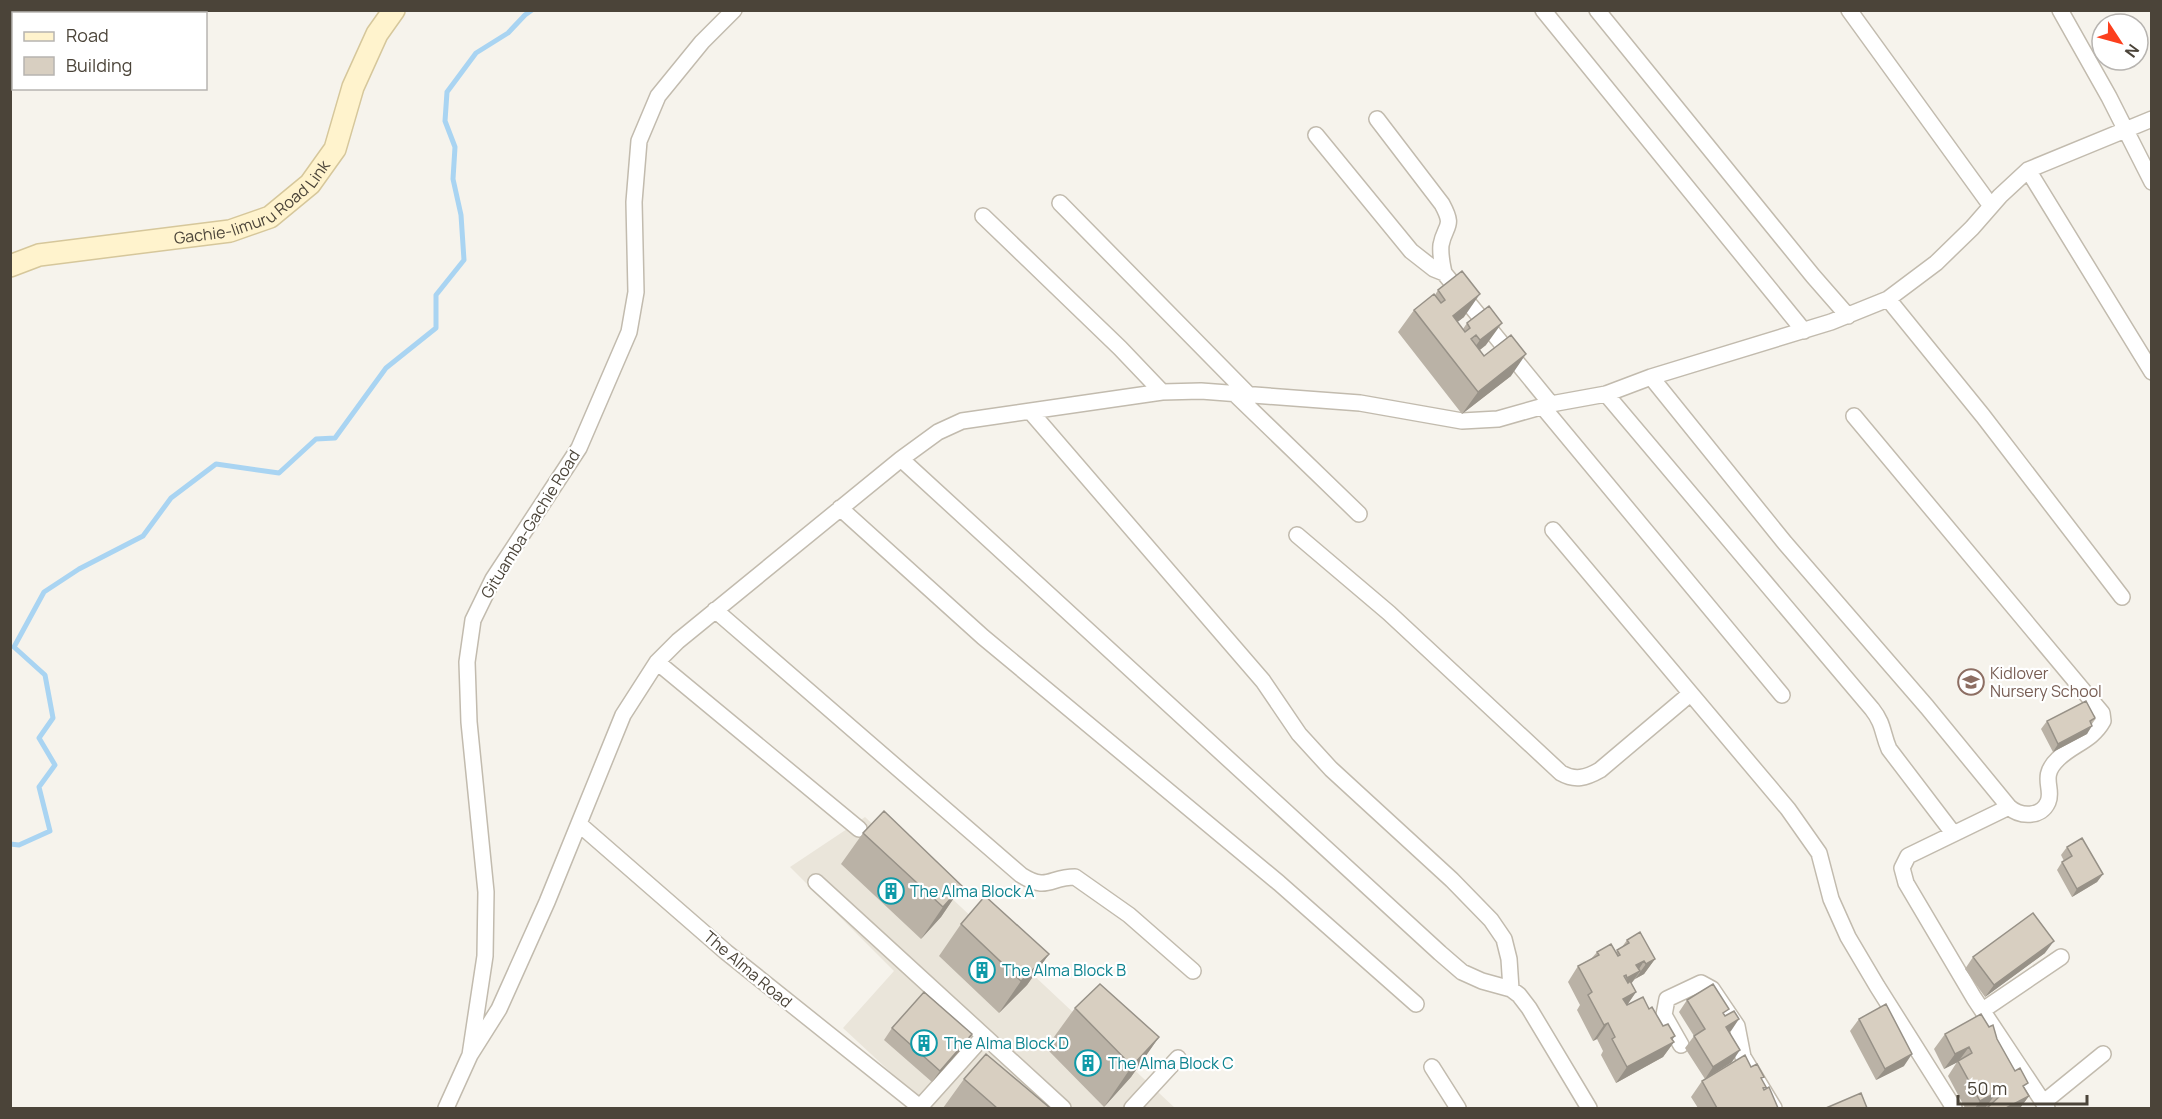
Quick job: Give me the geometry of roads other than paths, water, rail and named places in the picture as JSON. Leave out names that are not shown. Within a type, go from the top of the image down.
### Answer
[{"type":"main road","name":"Gachie-limuru Road Link","points":[[10,266],[39,255],[230,231],[270,217],[310,184],[335,149],[353,87],[377,34],[394,10]]},
{"type":"street","name":"Gituamba-Gachie Road","points":[[446,1108],[470,1055],[485,956],[486,892],[469,722],[467,662],[473,620],[493,579],[579,448],[628,333],[636,292],[634,202],[638,152],[639,141],[646,123],[658,96],[702,42],[734,10]]},
{"type":"street","points":[[1543,10],[1803,331]]},
{"type":"street","points":[[1597,10],[1848,316]]},
{"type":"street","points":[[1849,10],[1991,206]]},
{"type":"street","points":[[2060,10],[2151,182]]},
{"type":"street","points":[[1377,118],[1442,204],[1448,216],[1449,227],[1442,242],[1440,260],[1444,273],[1546,405],[1782,695]]},
{"type":"street","points":[[470,1055],[499,1009],[547,902],[623,715],[657,663],[678,641],[840,508],[938,432],[962,421],[1162,392],[1201,391],[1360,403],[1462,421],[1498,419],[1546,405],[1606,394],[1651,376],[1848,316],[1888,299],[1936,262],[2028,170],[2151,119]]},
{"type":"street","points":[[1316,135],[1411,251],[1434,270],[1444,273]]},
{"type":"street","points":[[2028,170],[2151,372]]},
{"type":"street","points":[[1060,203],[1359,514]]},
{"type":"street","points":[[983,216],[1120,348],[1162,392]]},
{"type":"street","points":[[1888,299],[1983,416],[2122,597]]},
{"type":"street","points":[[1651,376],[1785,543],[1927,707],[2009,807],[2016,813],[2027,816],[2039,811],[2047,804],[2050,794],[2047,783],[2049,772],[2058,759],[2091,737],[2103,721],[2102,713],[1854,416]]},
{"type":"street","points":[[1606,394],[1881,720],[1889,749],[1953,833]]},
{"type":"street","points":[[1030,411],[1263,681],[1299,734],[1331,769],[1452,880],[1491,920],[1504,939],[1509,959],[1511,989]]},
{"type":"street","points":[[901,459],[1455,966],[1462,972],[1482,981],[1511,989],[1529,1008],[1589,1108]]},
{"type":"street","points":[[840,508],[983,637],[1270,876],[1416,1004]]},
{"type":"street","points":[[1553,530],[1788,809],[1819,853],[1831,899],[1848,937],[1954,1108]]},
{"type":"street","points":[[1297,535],[1389,614],[1561,773],[1570,778],[1589,776],[1600,770],[1690,694]]},
{"type":"street","points":[[716,610],[1021,875],[1043,885],[1066,877],[1081,880],[1129,915],[1193,971]]},
{"type":"street","points":[[657,663],[859,829]]},
{"type":"street","points":[[2009,807],[1908,856],[1902,868],[1906,883],[1983,1010],[2045,1106],[2103,1054]]},
{"type":"street","name":"The Alma Road","points":[[579,824],[734,959],[921,1108]]},
{"type":"street","points":[[816,882],[1063,1108]]},
{"type":"street","points":[[1983,1010],[2061,957]]},
{"type":"street","points":[[1681,1045],[1664,1015],[1667,999],[1701,983],[1712,989],[1737,1026],[1743,1057],[1774,1108]]},
{"type":"street","points":[[921,1108],[983,1037]]},
{"type":"street","points":[[1132,1108],[1178,1058]]},
{"type":"street","points":[[1432,1067],[1458,1108]]},
{"type":"waterway","points":[[10,844],[19,845],[50,831],[39,787],[55,765],[39,738],[53,718],[45,675],[14,647],[44,592],[79,569],[143,536],[171,498],[216,464],[279,473],[316,439],[335,438],[386,368],[436,328],[436,295],[464,260],[461,215],[453,179],[455,147],[445,121],[447,92],[476,53],[508,33],[532,10]]},
{"type":"place","name":"Kidlover Nursery School","points":[[1971,682]]},
{"type":"place","name":"The Alma Block A","points":[[891,891]]},
{"type":"place","name":"The Alma Block B","points":[[982,970]]},
{"type":"place","name":"The Alma Block D","points":[[924,1043]]},
{"type":"place","name":"The Alma Block C","points":[[1088,1063]]}]
